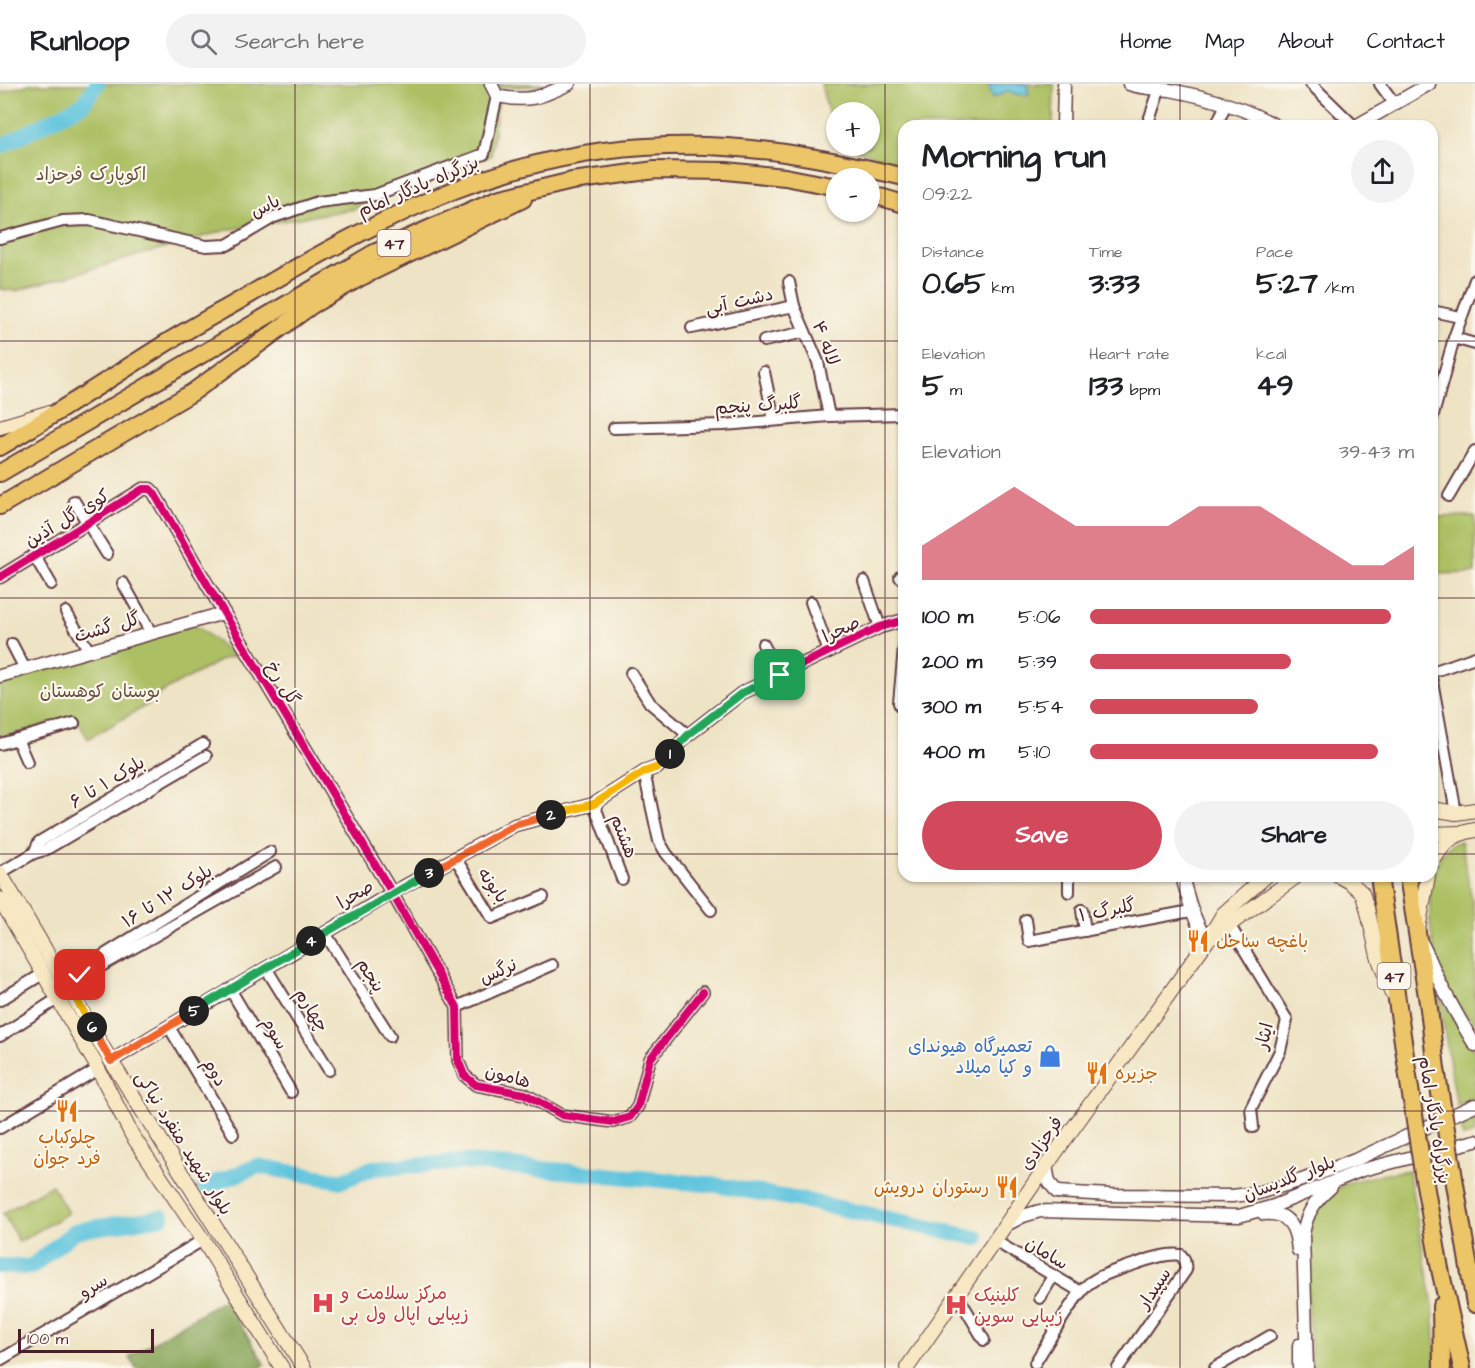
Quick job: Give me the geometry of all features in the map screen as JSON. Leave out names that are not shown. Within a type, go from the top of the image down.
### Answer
[{"type":"highway","name":"بزرگراه یادگار امام","points":[[0,447],[72,404],[156,349],[357,234],[398,213],[464,185],[526,166],[635,148],[726,146],[830,159],[898,176]]},
{"type":"highway","name":"47","points":[[0,473],[374,253],[481,205],[550,186],[645,171],[692,169],[785,177],[826,185]]},
{"type":"highway","points":[[0,506],[193,392],[312,305],[335,291],[550,186]]},
{"type":"highway","points":[[880,197],[898,202]]},
{"type":"highway","name":"بزرگراه یادگار امام","points":[[1380,882],[1423,1173],[1440,1269],[1462,1368]]},
{"type":"highway","name":"بزرگراه یادگار امام","points":[[1409,882],[1430,1009],[1436,1069],[1475,1304]]},
{"type":"highway","points":[[1440,1269],[1442,1368]]},
{"type":"main road","points":[[0,427],[20,423],[72,404]]},
{"type":"main road","points":[[1438,810],[1456,813]]},
{"type":"main road","points":[[1438,818],[1475,810]]},
{"type":"main road","points":[[1438,834],[1475,830]]},
{"type":"main road","points":[[1438,854],[1444,844],[1460,833]]},
{"type":"main road","name":"بلوار شهید منفرد نیاکی","points":[[0,873],[111,1061],[304,1368]]},
{"type":"main road","name":"فرحزادی","points":[[907,1368],[1046,1166],[1207,941],[1223,914],[1259,882]]},
{"type":"main road","points":[[1207,941],[1288,882]]},
{"type":"main road","points":[[1350,882],[1362,893],[1378,956],[1400,1015]]},
{"type":"main road","points":[[1417,934],[1427,882]]},
{"type":"main road","name":"بلوار شهید منفرد نیاکی","points":[[0,899],[96,1066],[132,1135],[202,1240],[282,1368]]},
{"type":"main road","points":[[0,915],[51,1004],[82,1052],[96,1066]]},
{"type":"main road","points":[[180,1207],[189,1211],[193,1210],[197,1206],[196,1195]]},
{"type":"street","points":[[491,84],[497,96],[517,100],[542,96],[569,84]]},
{"type":"street","points":[[1063,120],[1064,84]]},
{"type":"street","points":[[1129,84],[1198,95],[1265,120]]},
{"type":"street","points":[[1311,84],[1349,120]]},
{"type":"street","points":[[1380,84],[1394,103]]},
{"type":"street","points":[[1365,120],[1429,84]]},
{"type":"street","points":[[1149,120],[1160,88]]},
{"type":"street","name":"یاس","points":[[0,238],[63,221],[89,220],[206,246],[227,245],[274,217],[318,202],[375,195],[484,154],[497,96]]},
{"type":"street","points":[[1219,120],[1226,104]]},
{"type":"street","points":[[1438,397],[1460,317],[1475,280]]},
{"type":"street","name":"لاله ۴","points":[[789,282],[794,306],[818,362],[829,416]]},
{"type":"street","name":"دشت آبی","points":[[692,328],[794,306]]},
{"type":"street","points":[[1438,314],[1460,317]]},
{"type":"street","points":[[764,341],[805,332]]},
{"type":"street","points":[[1454,338],[1475,344]]},
{"type":"street","points":[[764,372],[774,420]]},
{"type":"street","name":"گلبرگ پنجم","points":[[614,428],[724,425],[829,416],[898,414]]},
{"type":"street","points":[[1449,496],[1475,451]]},
{"type":"street","name":"کوی گل آذین","points":[[0,577],[143,489],[150,489]]},
{"type":"street","name":"گل رخ","points":[[150,489],[392,893]]},
{"type":"street","points":[[74,501],[107,554]]},
{"type":"street","points":[[33,555],[51,584]]},
{"type":"street","points":[[864,581],[880,627]]},
{"type":"street","points":[[123,583],[151,633]]},
{"type":"street","points":[[811,602],[829,652]]},
{"type":"street","points":[[66,612],[89,651]]},
{"type":"street","name":"گل گشت","points":[[0,676],[224,613]]},
{"type":"street","name":"صحرا","points":[[111,1061],[392,893],[515,825],[594,804],[644,772],[658,767],[688,735],[742,693],[880,627],[898,622]]},
{"type":"street","points":[[12,644],[25,669]]},
{"type":"street","points":[[763,644],[780,675]]},
{"type":"street","points":[[1438,670],[1475,657]]},
{"type":"street","points":[[631,673],[650,703],[688,735]]},
{"type":"street","points":[[1438,714],[1456,813]]},
{"type":"street","points":[[0,744],[74,723]]},
{"type":"street","points":[[16,740],[27,762]]},
{"type":"street","name":"بلوک ۱ تا ۶","points":[[34,853],[39,842],[203,744]]},
{"type":"street","points":[[0,873],[34,853],[45,850],[206,756]]},
{"type":"street","points":[[644,772],[659,841],[711,910]]},
{"type":"street","name":"هشتم","points":[[594,804],[622,879]]},
{"type":"street","name":"بلوک ۱۲ تا ۱۶","points":[[85,971],[88,965],[270,852]]},
{"type":"street","name":"بابونه","points":[[456,858],[492,918],[543,897]]},
{"type":"street","points":[[67,983],[85,971],[91,972],[276,867]]},
{"type":"street","points":[[1069,882],[1069,892]]},
{"type":"street","points":[[1184,882],[1191,910],[1207,941]]},
{"type":"street","name":"هامون","points":[[392,893],[457,1007],[458,1060],[464,1076],[476,1085],[525,1094],[562,1115],[613,1122],[630,1117],[638,1106],[650,1059],[704,992]]},
{"type":"street","points":[[1082,910],[1085,931]]},
{"type":"street","name":"گلبرگ ۱","points":[[1026,920],[1029,941],[1191,910]]},
{"type":"street","name":"ایثار","points":[[1230,926],[1287,1020],[1280,1051],[1251,1108],[1252,1127]]},
{"type":"street","name":"پنجم","points":[[325,933],[390,1036]]},
{"type":"street","points":[[1417,934],[1429,954],[1441,985],[1475,1045]]},
{"type":"street","name":"نرگس","points":[[457,1007],[552,965]]},
{"type":"street","name":"چهارم","points":[[266,968],[329,1070]]},
{"type":"street","points":[[0,1000],[36,978]]},
{"type":"street","name":"سوم","points":[[230,990],[291,1092]]},
{"type":"street","points":[[0,1036],[51,1004]]},
{"type":"street","points":[[1454,1007],[1475,1026]]},
{"type":"street","name":"دوم","points":[[169,1027],[233,1134]]},
{"type":"street","points":[[0,1128],[96,1066]]},
{"type":"street","name":"بلوار گلدیسان","points":[[1057,1192],[1221,1196],[1258,1193],[1302,1180],[1354,1160],[1475,1106]]},
{"type":"street","name":"بلوار گلدیسان","points":[[1006,1225],[1023,1216],[1040,1211],[1226,1217],[1245,1215],[1384,1163],[1475,1141]]},
{"type":"street","points":[[1046,1166],[1049,1182],[1057,1192],[1050,1200],[1056,1211]]},
{"type":"street","points":[[1307,1368],[1305,1222],[1317,1199],[1340,1179]]},
{"type":"street","points":[[1245,1215],[1278,1214],[1290,1223],[1294,1231],[1300,1263],[1299,1368]]},
{"type":"street","name":"سرو","points":[[0,1360],[202,1240]]},
{"type":"street","name":"سامان","points":[[995,1241],[1081,1292]]},
{"type":"street","name":"سپیدار","points":[[1081,1292],[1100,1276],[1140,1262],[1170,1254],[1181,1255],[1184,1259],[1186,1270],[1118,1368]]},
{"type":"street","points":[[1040,1298],[1053,1276]]},
{"type":"street","points":[[1035,1363],[1081,1292]]},
{"type":"street","points":[[958,1296],[984,1340]]},
{"type":"street","points":[[1215,1368],[1270,1335]]},
{"type":"green space","name":"اکوپارک فرحزاد","points":[[29,84],[554,84],[500,87],[491,156],[437,172],[355,209],[226,230],[16,291],[0,289],[0,93]]},
{"type":"green space","points":[[821,84],[1054,84],[1053,120],[898,120],[898,166],[873,156],[880,156],[880,102],[826,102],[826,104]]},
{"type":"green space","points":[[1475,516],[1475,573],[1438,574],[1438,517]]},
{"type":"green space","name":"بوستان کوهستان","points":[[195,625],[235,656],[225,658],[160,693],[154,701],[88,739],[75,716],[0,738],[0,680]]},
{"type":"green space","points":[[1461,841],[1475,917],[1475,1023],[1459,1006],[1442,977],[1432,942],[1430,906],[1432,882],[1438,882],[1439,857],[1452,844]]},
{"type":"green space","points":[[1438,994],[1475,1052],[1475,1098],[1457,1106]]},
{"type":"green space","points":[[1475,1113],[1475,1134],[1463,1137],[1460,1120]]},
{"type":"green space","points":[[1408,1170],[1431,1293],[1436,1368],[1312,1368],[1308,1263],[1311,1224],[1315,1212],[1328,1196],[1345,1184]]},
{"type":"green space","points":[[52,1185],[68,1213],[19,1242],[3,1213]]},
{"type":"green space","points":[[224,1299],[265,1364],[260,1368],[136,1368],[129,1357]]},
{"type":"water","points":[[988,84],[1027,84],[1029,95],[1019,95],[1008,91],[993,98]]},
{"type":"waterway","points":[[0,147],[83,104],[97,84]]},
{"type":"waterway","points":[[205,1187],[258,1166],[341,1181],[373,1168],[465,1162],[716,1185],[811,1202],[977,1238]]},
{"type":"waterway","points":[[0,1266],[31,1267],[75,1231],[162,1217]]},
{"type":"cycle path","points":[[0,577],[143,489],[150,489],[154,493],[392,893],[457,1007],[458,1060],[464,1075],[476,1085],[525,1094],[562,1115],[613,1122],[630,1117],[638,1106],[650,1059],[703,992]]},
{"type":"cycle path","points":[[111,1061],[392,893],[515,825],[594,804],[644,772],[658,767],[688,735],[742,693],[880,627],[898,622]]},
{"type":"place","name":"باغچه ساحل","points":[[1198,941]]},
{"type":"place","name":"تعمیرگاه هیوندای و کیا میلاد","points":[[1050,1056]]},
{"type":"place","name":"جزیره","points":[[1097,1073]]},
{"type":"place","name":"چلوکباب فرد جوان","points":[[67,1111]]},
{"type":"place","name":"رستوران درویش","points":[[1007,1187]]},
{"type":"place","name":"مرکز سلامت و زیبایی اپال ول بی","points":[[323,1303]]},
{"type":"place","name":"کلینیک زیبایی سوین","points":[[956,1305]]},
{"type":"route","points":[[80,975],[67,983],[111,1061],[392,893],[515,825],[594,804],[644,772],[658,767],[688,735],[742,693],[780,675]]}]
